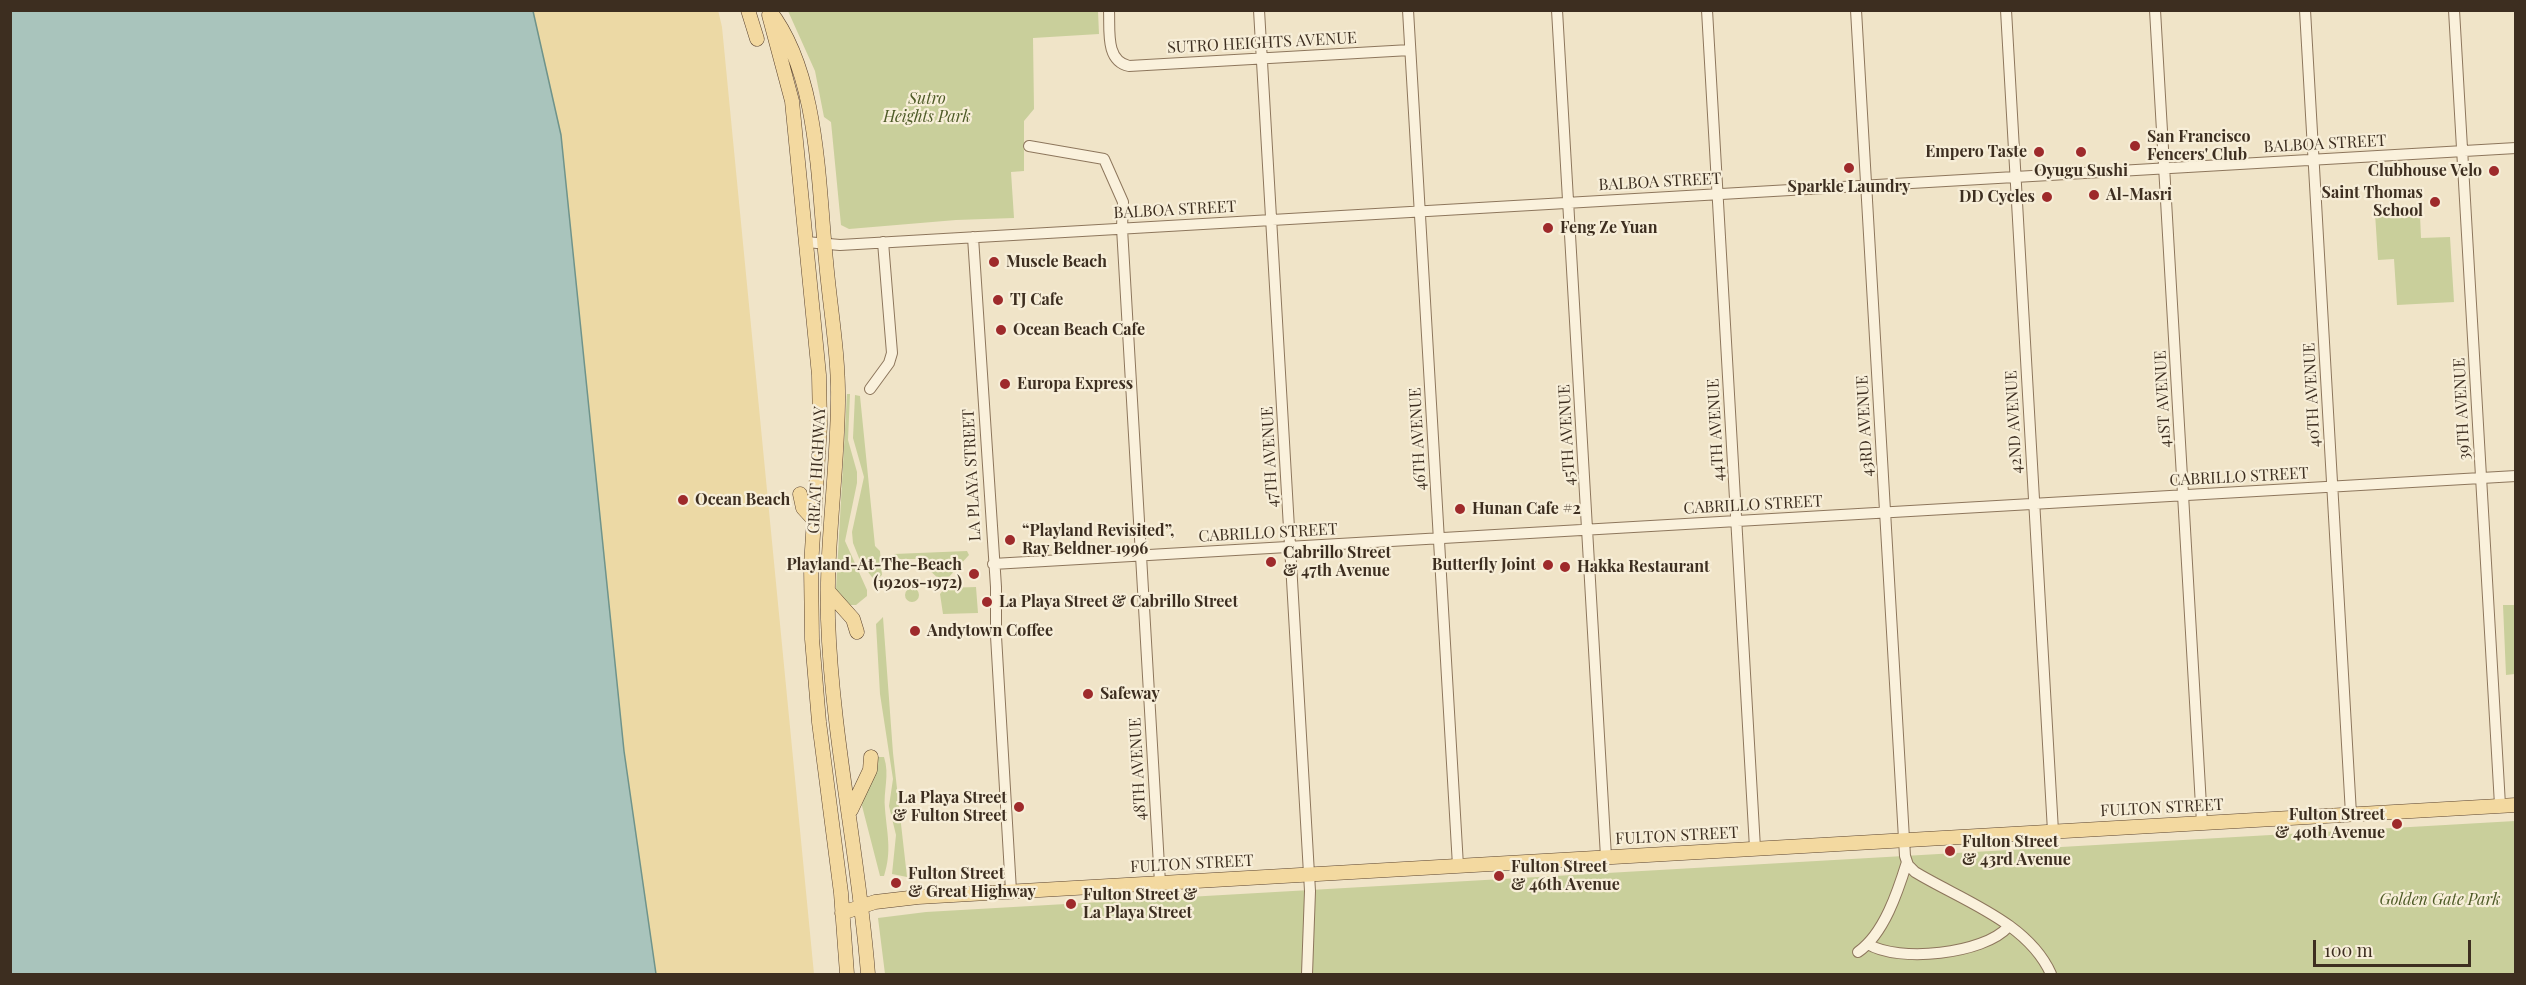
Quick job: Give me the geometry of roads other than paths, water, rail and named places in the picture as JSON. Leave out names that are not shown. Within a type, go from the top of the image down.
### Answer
[{"type":"main road","points":[[748,10],[756,39]]},
{"type":"main road","name":"GREAT HIGHWAY","points":[[768,10],[792,101],[820,387],[811,596],[814,676],[842,913],[847,975]]},
{"type":"main road","name":"GREAT HIGHWAY","points":[[768,10],[791,47],[807,102],[824,242],[838,400],[828,591],[834,697],[862,906],[868,975]]},
{"type":"main road","points":[[800,494],[803,508],[814,520]]},
{"type":"main road","points":[[828,591],[853,619],[857,632]]},
{"type":"main road","points":[[850,812],[870,770],[871,757]]},
{"type":"main road","name":"FULTON STREET","points":[[842,913],[895,899],[1011,891],[2516,805]]},
{"type":"street","name":"SUTRO HEIGHTS AVENUE","points":[[1109,10],[1112,51],[1116,60],[1129,66],[1410,50]]},
{"type":"street","name":"47TH AVENUE","points":[[1259,10],[1309,874],[1310,926],[1307,975]]},
{"type":"street","name":"46TH AVENUE","points":[[1408,10],[1458,866]]},
{"type":"street","name":"45TH AVENUE","points":[[1557,10],[1606,857]]},
{"type":"street","name":"44TH AVENUE","points":[[1707,10],[1755,848]]},
{"type":"street","name":"43RD AVENUE","points":[[1856,10],[1907,862]]},
{"type":"street","name":"42ND AVENUE","points":[[2006,10],[2053,831]]},
{"type":"street","name":"41ST AVENUE","points":[[2155,10],[2202,823]]},
{"type":"street","name":"40TH AVENUE","points":[[2305,10],[2351,814]]},
{"type":"street","name":"39TH AVENUE","points":[[2454,10],[2500,806]]},
{"type":"street","name":"48TH AVENUE","points":[[1029,146],[1107,161],[1123,201],[1122,228],[1160,883]]},
{"type":"street","name":"BALBOA STREET","points":[[806,242],[840,245],[2516,148]]},
{"type":"street","name":"LA PLAYA STREET","points":[[973,237],[1011,891]]},
{"type":"street","points":[[870,389],[889,363],[892,353],[883,242]]},
{"type":"street","name":"CABRILLO STREET","points":[[993,564],[2516,476]]},
{"type":"street","points":[[1858,952],[1868,944],[1886,914],[1907,862],[1915,872],[2008,927],[2034,947],[2051,975]]},
{"type":"street","points":[[1868,944],[1883,951],[1948,952],[1998,935],[2008,927]]},
{"type":"water","points":[[10,11],[533,11],[561,135],[624,751],[656,974],[11,974]]},
{"type":"place","name":"San Francisco Fencers' Club","points":[[2135,146]]},
{"type":"place","name":"Empero Taste","points":[[2039,152]]},
{"type":"place","name":"Oyugu Sushi","points":[[2081,152]]},
{"type":"place","name":"Sparkle Laundry","points":[[1849,168]]},
{"type":"place","name":"Clubhouse Velo","points":[[2494,171]]},
{"type":"place","name":"Al-Masri","points":[[2094,195]]},
{"type":"place","name":"DD Cycles","points":[[2047,197]]},
{"type":"place","name":"Saint Thomas School","points":[[2435,202]]},
{"type":"place","name":"Feng Ze Yuan","points":[[1548,228]]},
{"type":"place","name":"Muscle Beach","points":[[994,262]]},
{"type":"place","name":"TJ Cafe","points":[[998,300]]},
{"type":"place","name":"Ocean Beach Cafe","points":[[1001,330]]},
{"type":"place","name":"Europa Express","points":[[1005,384]]},
{"type":"place","name":"Ocean Beach","points":[[683,500]]},
{"type":"place","name":"Hunan Cafe #2","points":[[1460,509]]},
{"type":"place","name":"“Playland Revisited”, Ray Beldner 1996","points":[[1010,540]]},
{"type":"place","name":"Cabrillo Street & 47th Avenue","points":[[1271,562]]},
{"type":"place","name":"Butterfly Joint","points":[[1548,565]]},
{"type":"place","name":"Hakka Restaurant","points":[[1565,567]]},
{"type":"place","name":"Playland-At-The-Beach (1920s-1972)","points":[[974,574]]},
{"type":"place","name":"La Playa Street & Cabrillo Street","points":[[987,602]]},
{"type":"place","name":"Andytown Coffee","points":[[915,631]]},
{"type":"place","name":"Safeway","points":[[1088,694]]},
{"type":"place","name":"La Playa Street & Fulton Street","points":[[1019,807]]},
{"type":"place","name":"Fulton Street & 40th Avenue","points":[[2397,824]]},
{"type":"place","name":"Fulton Street & 43rd Avenue","points":[[1950,851]]},
{"type":"place","name":"Fulton Street & 46th Avenue","points":[[1499,876]]},
{"type":"place","name":"Fulton Street & Great Highway","points":[[896,883]]},
{"type":"place","name":"Fulton Street & La Playa Street","points":[[1071,904]]},
{"type":"park label","name":"Sutro Heights Park","points":[[927,108]]},
{"type":"park label","name":"Golden Gate Park","points":[[2440,900]]}]
